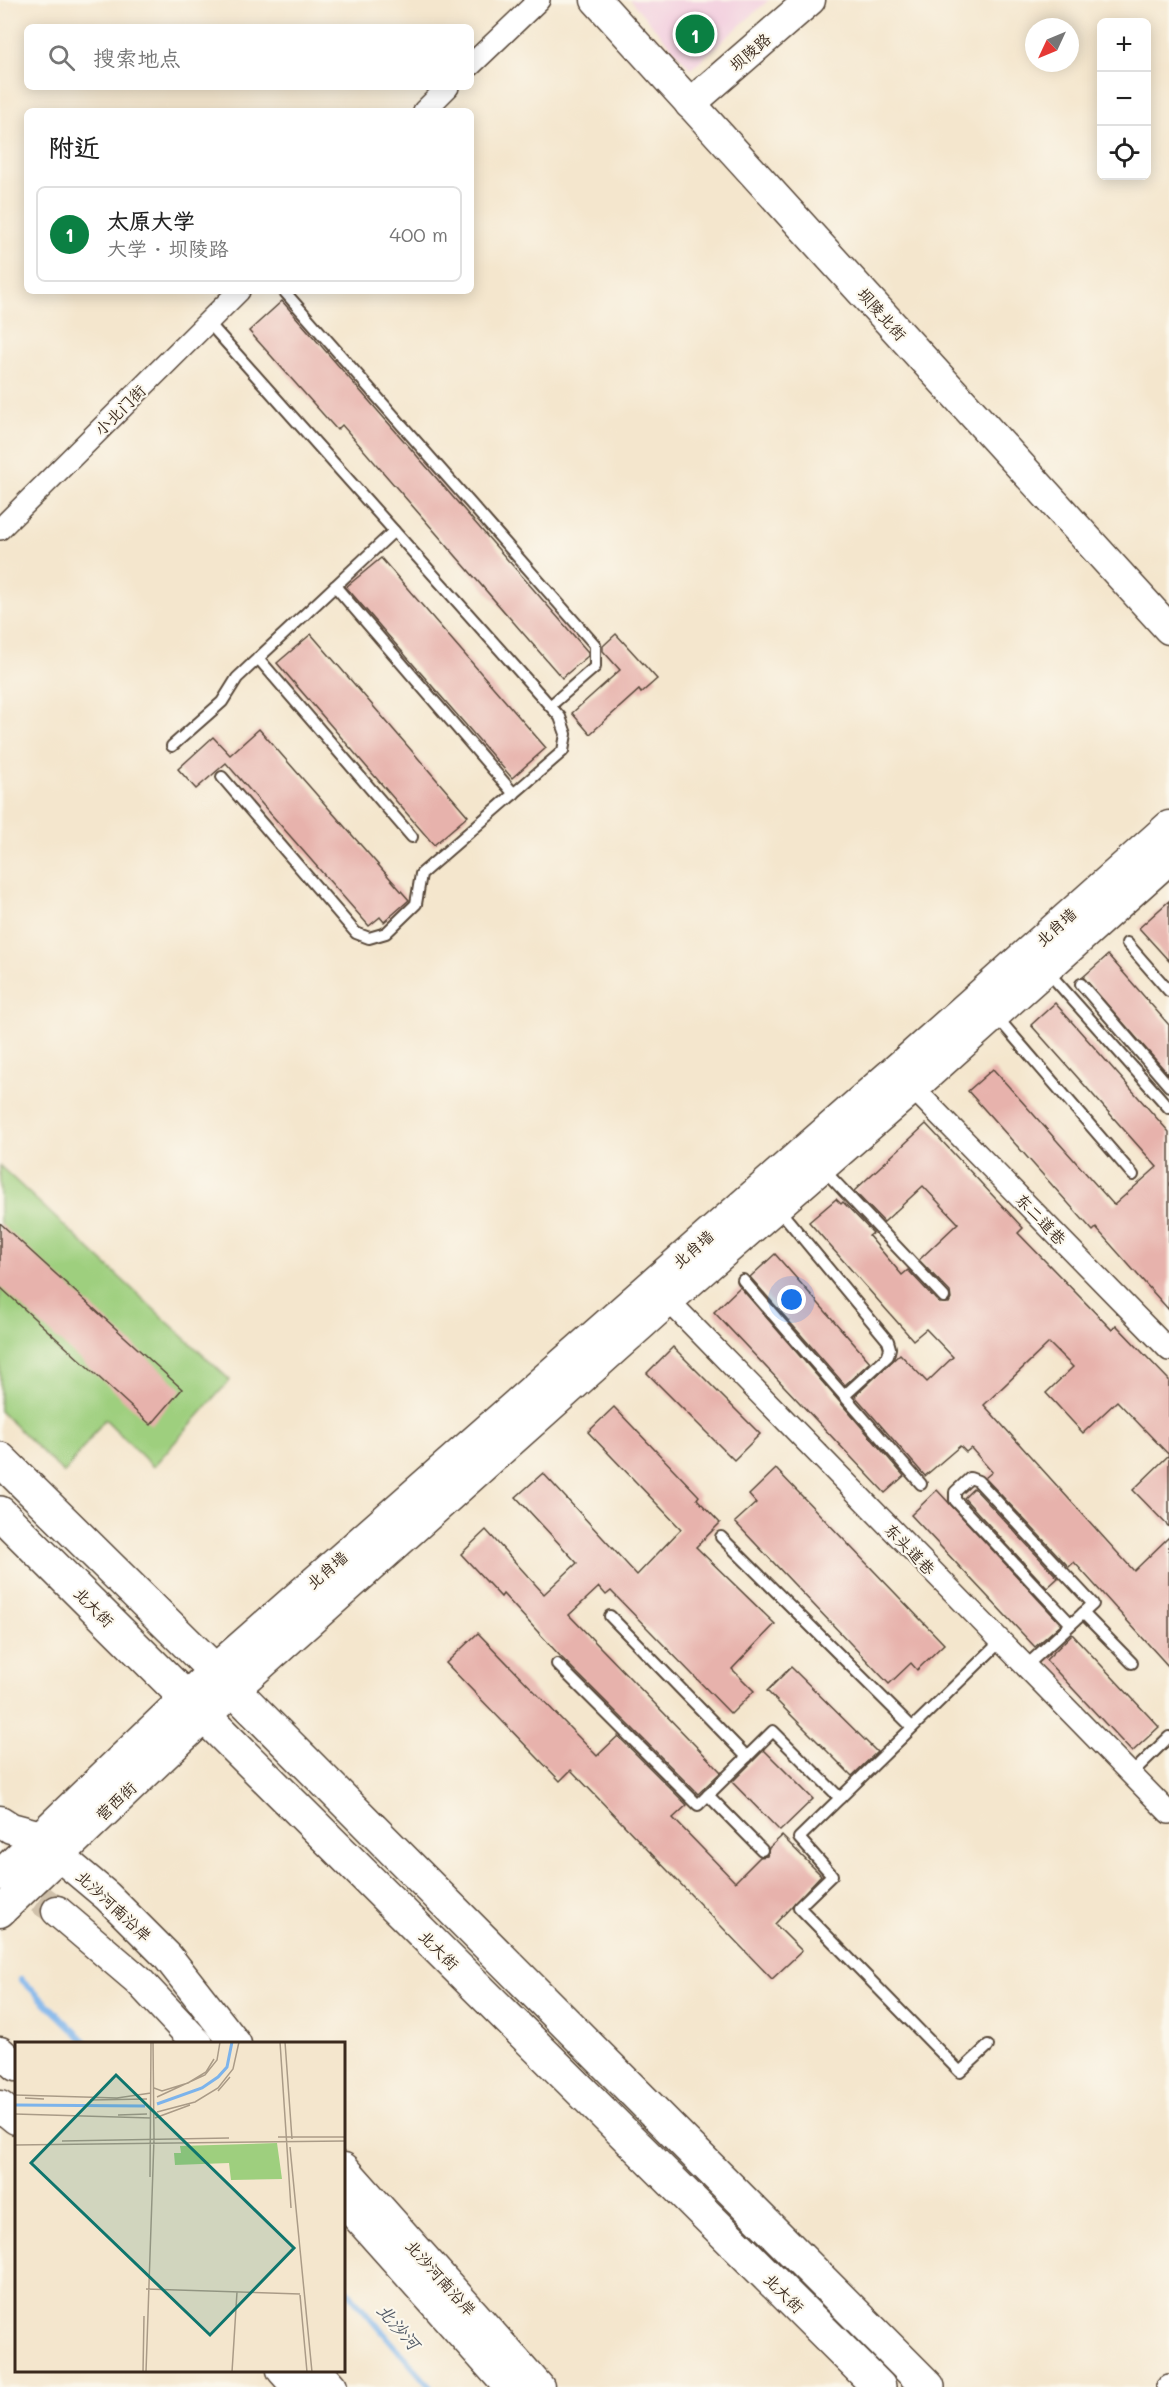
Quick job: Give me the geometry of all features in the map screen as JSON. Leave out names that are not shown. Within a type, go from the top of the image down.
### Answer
[{"type":"main road","points":[[0,1459],[928,2387]]},
{"type":"main road","name":"北大街","points":[[0,1513],[879,2387]]},
{"type":"street","points":[[474,62],[539,0]]},
{"type":"street","name":"坝陵北街","points":[[596,0],[1169,628]]},
{"type":"street","name":"坝陵路","points":[[690,104],[810,0]]},
{"type":"street","points":[[427,108],[445,90]]},
{"type":"street","name":"小北门街","points":[[0,529],[236,294]]},
{"type":"street","name":"北肖墙","points":[[223,1680],[660,1292],[1169,826]]},
{"type":"street","points":[[660,1292],[776,1206],[1168,862]]},
{"type":"street","name":"东二道巷","points":[[917,1084],[1169,1333]]},
{"type":"street","name":"东二道巷","points":[[917,1084],[1169,1350]]},
{"type":"street","name":"东头道巷","points":[[660,1292],[1169,1813]]},
{"type":"street","name":"营西街","points":[[5,1908],[49,1845],[223,1680]]},
{"type":"street","points":[[0,1821],[49,1845]]},
{"type":"street","name":"营西街","points":[[0,1875],[49,1845]]},
{"type":"street","name":"北沙河南沿岸","points":[[49,1845],[107,1896],[166,1956],[235,2042]]},
{"type":"street","points":[[57,1911],[138,1980],[197,2042]]},
{"type":"street","points":[[0,2052],[15,2065]]},
{"type":"street","points":[[0,2106],[15,2118]]},
{"type":"street","name":"北沙河南沿岸","points":[[345,2169],[511,2373]]},
{"type":"street","name":"北沙河南沿岸","points":[[345,2203],[511,2373],[539,2387]]},
{"type":"street","points":[[284,2372],[297,2387]]},
{"type":"street","points":[[319,2372],[332,2387]]},
{"type":"street","points":[[511,2373],[529,2387]]},
{"type":"lane","points":[[287,294],[595,645],[595,667],[550,706]]},
{"type":"lane","points":[[208,322],[560,717],[566,734],[563,752],[421,874],[416,904],[386,933],[369,938],[356,933],[222,777]]},
{"type":"lane","points":[[172,746],[222,702],[237,678],[394,531]]},
{"type":"lane","points":[[335,586],[513,794]]},
{"type":"lane","points":[[258,658],[412,837]]},
{"type":"lane","points":[[1127,943],[1168,987]]},
{"type":"lane","points":[[1046,969],[1169,1108]]},
{"type":"lane","points":[[1081,984],[1169,1086]]},
{"type":"lane","points":[[995,1015],[1132,1175]]},
{"type":"lane","points":[[821,1167],[944,1297]]},
{"type":"lane","points":[[776,1206],[888,1341],[890,1348],[888,1356],[844,1396]]},
{"type":"lane","points":[[743,1280],[921,1484]]},
{"type":"lane","points":[[1025,1667],[1093,1604],[978,1481],[970,1478],[955,1492],[955,1500],[1071,1624]]},
{"type":"lane","points":[[721,1537],[912,1727]]},
{"type":"lane","points":[[1083,1614],[1132,1663]]},
{"type":"lane","points":[[609,1616],[747,1757]]},
{"type":"lane","points":[[988,2046],[960,2072],[799,1907],[832,1875],[799,1838],[1000,1642]]},
{"type":"lane","points":[[557,1664],[698,1805],[773,1731],[840,1798]]},
{"type":"lane","points":[[1130,1775],[1169,1737]]},
{"type":"lane","points":[[708,1795],[762,1850]]},
{"type":"shaded area","points":[[630,0],[769,0],[691,69]]},
{"type":"green space","points":[[0,1166],[230,1380],[153,1467],[105,1419],[64,1473],[0,1411]]},
{"type":"building","points":[[282,301],[588,652],[588,656],[562,678],[342,425],[337,430],[249,331]]},
{"type":"building","points":[[381,558],[546,748],[512,778],[346,587]]},
{"type":"building","points":[[311,634],[468,816],[434,845],[277,663]]},
{"type":"building","points":[[616,634],[657,679],[641,693],[639,690],[590,734],[572,713],[620,670],[603,651],[603,646]]},
{"type":"building","points":[[259,729],[409,900],[384,922],[380,917],[369,926],[226,763],[196,789],[178,769],[213,737],[230,755]]},
{"type":"building","points":[[1169,901],[1169,961],[1139,928]]},
{"type":"building","points":[[1108,955],[1169,1025],[1169,1075],[1083,977]]},
{"type":"building","points":[[1055,1003],[1169,1132],[1169,1310],[1096,1228],[1093,1231],[968,1091],[993,1069],[1114,1205],[1157,1167],[1031,1025]]},
{"type":"building","points":[[926,1124],[1023,1228],[1018,1233],[1112,1330],[1116,1325],[1169,1380],[1169,1455],[1117,1401],[1083,1433],[1046,1393],[1073,1367],[1049,1343],[984,1405],[1134,1571],[1169,1537],[1169,1667],[1074,1562],[1069,1567],[985,1478],[992,1472],[971,1448],[966,1452],[960,1446],[925,1476],[855,1396],[900,1354],[927,1382],[953,1357],[926,1329],[913,1340],[809,1222],[836,1199],[841,1204],[843,1202],[873,1233],[869,1236],[902,1275],[908,1270],[939,1303],[949,1303],[950,1292],[919,1260],[958,1223],[923,1186],[884,1222],[854,1191]]},
{"type":"building","points":[[0,1223],[182,1389],[151,1425],[0,1287]]},
{"type":"building","points":[[775,1254],[870,1362],[845,1385],[750,1277]]},
{"type":"building","points":[[740,1287],[904,1476],[885,1493],[714,1312]]},
{"type":"building","points":[[673,1347],[760,1434],[734,1460],[647,1373]]},
{"type":"building","points":[[614,1407],[699,1496],[697,1499],[720,1523],[696,1547],[775,1624],[732,1669],[754,1691],[731,1714],[611,1591],[606,1595],[599,1587],[569,1615],[721,1772],[698,1794],[461,1554],[486,1530],[544,1594],[577,1563],[516,1497],[543,1473],[637,1575],[681,1529],[588,1432]]},
{"type":"building","points":[[1169,1455],[1169,1527],[1133,1490]]},
{"type":"building","points":[[776,1469],[944,1644],[917,1670],[911,1663],[889,1684],[735,1522],[756,1503],[749,1495]]},
{"type":"building","points":[[974,1488],[1058,1578],[1047,1588],[964,1498]]},
{"type":"building","points":[[937,1490],[1061,1624],[1035,1647],[911,1515]]},
{"type":"building","points":[[478,1633],[597,1756],[618,1736],[687,1805],[673,1818],[735,1882],[760,1857],[767,1856],[769,1848],[782,1836],[821,1875],[775,1924],[802,1951],[772,1979],[571,1770],[560,1781],[446,1663]]},
{"type":"building","points":[[1072,1634],[1159,1727],[1132,1752],[1046,1660]]},
{"type":"building","points":[[791,1667],[877,1752],[852,1776],[767,1691]]},
{"type":"building","points":[[764,1750],[813,1799],[780,1831],[732,1782]]},
{"type":"waterway","name":"北沙河","points":[[21,1979],[86,2042]]},
{"type":"waterway","name":"北沙河","points":[[345,2288],[430,2387]]},
{"type":"tunnel","points":[[3,1873],[57,1911]]},
{"type":"place","name":"太原大学","points":[[695,34]]}]
